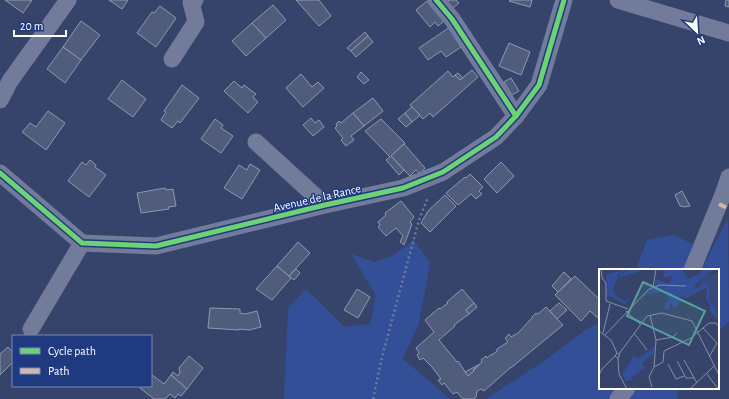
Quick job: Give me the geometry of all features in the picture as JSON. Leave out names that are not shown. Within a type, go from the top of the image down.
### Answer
[{"type":"street","points":[[0,100],[10,81],[68,0]]},
{"type":"street","points":[[436,0],[452,19],[516,116]]},
{"type":"street","name":"Avenue de la Rance","points":[[82,243],[156,246],[403,188],[443,172],[496,136],[516,116],[540,85],[564,0]]},
{"type":"street","points":[[618,0],[729,33]]},
{"type":"street","points":[[172,59],[196,22],[192,1]]},
{"type":"street","points":[[256,142],[325,206]]},
{"type":"street","points":[[0,173],[82,243],[31,329]]},
{"type":"street","points":[[692,269],[729,177]]},
{"type":"street","points":[[618,399],[625,389]]},
{"type":"path","points":[[373,399],[382,357],[419,220],[437,174]]},
{"type":"shaded area","points":[[728,218],[729,321],[719,331],[719,269],[702,269]]},
{"type":"shaded area","points":[[673,235],[693,244],[686,269],[636,269],[647,240]]},
{"type":"shaded area","points":[[414,240],[430,263],[419,323],[403,359],[450,399],[284,399],[288,308],[306,289],[344,327],[370,324],[376,295],[351,254],[375,262],[392,256]]},
{"type":"shaded area","points":[[599,323],[599,389],[621,389],[616,399],[486,399],[544,361],[587,329]]},
{"type":"shaded area","points":[[632,389],[679,389],[677,399],[630,399],[627,396]]},
{"type":"building","points":[[5,0],[32,0],[23,13]]},
{"type":"building","points":[[109,0],[128,0],[122,9]]},
{"type":"building","points":[[296,0],[319,0],[331,16],[319,26]]},
{"type":"building","points":[[448,0],[456,0],[459,3],[453,8]]},
{"type":"building","points":[[532,0],[530,7],[509,1]]},
{"type":"building","points":[[726,0],[729,0],[729,7],[725,6]]},
{"type":"building","points":[[427,1],[444,21],[438,26],[435,22],[430,27],[416,10]]},
{"type":"building","points":[[273,5],[286,20],[266,38],[252,23]]},
{"type":"building","points":[[160,6],[176,18],[156,47],[137,33],[152,12],[154,13]]},
{"type":"building","points":[[81,21],[100,35],[81,60],[63,47]]},
{"type":"building","points":[[252,23],[266,38],[246,56],[232,41]]},
{"type":"building","points":[[450,27],[464,45],[446,57],[441,51],[428,60],[419,48]]},
{"type":"building","points":[[365,32],[368,36],[351,51],[347,48]]},
{"type":"building","points":[[368,36],[373,42],[356,57],[351,51]]},
{"type":"building","points":[[509,43],[530,52],[521,75],[499,66]]},
{"type":"building","points":[[63,47],[81,60],[65,83],[47,69]]},
{"type":"building","points":[[472,70],[478,77],[433,117],[430,113],[423,119],[410,105],[448,71],[453,77],[455,75],[460,80]]},
{"type":"building","points":[[361,72],[369,80],[364,84],[357,77]]},
{"type":"building","points":[[458,73],[463,78],[460,80],[455,75]]},
{"type":"building","points":[[301,74],[312,87],[318,82],[324,88],[303,107],[286,88]]},
{"type":"building","points":[[511,78],[519,91],[512,95],[504,82]]},
{"type":"building","points":[[122,80],[146,99],[133,117],[108,99]]},
{"type":"building","points":[[234,81],[242,88],[244,85],[256,94],[253,97],[258,102],[248,113],[224,91]]},
{"type":"building","points":[[182,85],[199,98],[180,123],[178,121],[172,128],[161,120],[166,112],[164,111]]},
{"type":"building","points":[[373,98],[383,111],[364,126],[353,113]]},
{"type":"building","points":[[412,107],[420,115],[412,122],[405,113]]},
{"type":"building","points":[[48,111],[65,123],[46,150],[22,132],[30,123],[36,127]]},
{"type":"building","points":[[353,113],[364,126],[351,136],[354,140],[346,146],[341,140],[343,138],[335,128],[339,121],[341,123]]},
{"type":"building","points":[[405,113],[412,122],[406,127],[398,119]]},
{"type":"building","points":[[311,118],[315,123],[319,120],[324,127],[313,136],[303,125]]},
{"type":"building","points":[[215,119],[223,125],[221,128],[233,136],[221,153],[201,139]]},
{"type":"building","points":[[381,119],[405,143],[391,156],[404,170],[399,175],[386,160],[390,157],[365,131]]},
{"type":"building","points":[[404,144],[425,168],[420,174],[416,170],[410,176],[391,156]]},
{"type":"building","points":[[90,160],[96,165],[95,167],[106,175],[89,197],[68,181],[82,162],[86,165]]},
{"type":"building","points":[[501,162],[514,176],[497,193],[484,179]]},
{"type":"building","points":[[250,164],[260,170],[242,199],[224,188],[239,165],[247,170]]},
{"type":"building","points":[[470,174],[483,187],[479,191],[482,194],[476,199],[471,194],[458,205],[446,193]]},
{"type":"building","points":[[165,188],[166,190],[173,189],[176,206],[168,207],[169,209],[141,213],[137,193]]},
{"type":"building","points":[[682,191],[690,206],[680,206],[675,195]]},
{"type":"building","points":[[445,195],[456,206],[430,232],[421,223],[428,211]]},
{"type":"building","points":[[401,201],[414,217],[410,222],[412,224],[404,245],[400,242],[403,236],[396,228],[386,236],[378,227],[380,225],[378,222],[386,215],[385,213]]},
{"type":"building","points":[[298,242],[310,253],[289,276],[277,266]]},
{"type":"building","points":[[277,266],[291,278],[272,300],[256,289]]},
{"type":"building","points":[[296,269],[300,273],[294,280],[289,276]]},
{"type":"building","points":[[564,272],[571,279],[558,292],[552,286]]},
{"type":"building","points":[[575,276],[599,299],[599,319],[590,311],[581,321],[555,295]]},
{"type":"building","points":[[357,289],[370,297],[358,318],[344,310]]},
{"type":"building","points":[[462,289],[474,303],[466,310],[469,314],[454,325],[455,326],[439,340],[457,362],[458,361],[468,376],[482,362],[481,360],[486,356],[487,358],[492,355],[497,351],[497,349],[508,342],[505,338],[509,334],[511,337],[518,333],[536,313],[538,314],[546,307],[563,325],[484,391],[481,389],[477,391],[474,399],[463,399],[457,392],[453,394],[444,383],[442,385],[438,380],[441,379],[432,367],[423,358],[420,360],[417,355],[419,353],[416,348],[434,332],[425,320],[439,308],[440,309],[448,303],[447,302]]},
{"type":"building","points":[[474,303],[477,307],[469,314],[466,310]]},
{"type":"building","points":[[559,303],[567,310],[557,319],[550,311]]},
{"type":"building","points":[[210,308],[240,309],[240,313],[245,314],[257,311],[261,327],[249,330],[208,328]]},
{"type":"building","points":[[8,347],[12,351],[12,363],[0,375],[0,354]]},
{"type":"building","points":[[189,356],[203,368],[187,389],[171,375],[173,372],[178,376],[180,372],[179,368]]},
{"type":"building","points":[[480,364],[468,376],[465,372]]},
{"type":"building","points":[[152,375],[164,384],[171,375],[187,389],[181,396],[178,394],[175,398],[170,394],[165,399],[154,399],[140,388],[152,387]]},
{"type":"marked path","points":[[719,204],[729,209]]},
{"type":"cycle path","points":[[436,0],[452,19],[516,116]]},
{"type":"cycle path","points":[[0,173],[82,243],[156,246],[325,205],[403,188],[443,172],[496,137],[516,116],[539,85],[564,0]]}]
